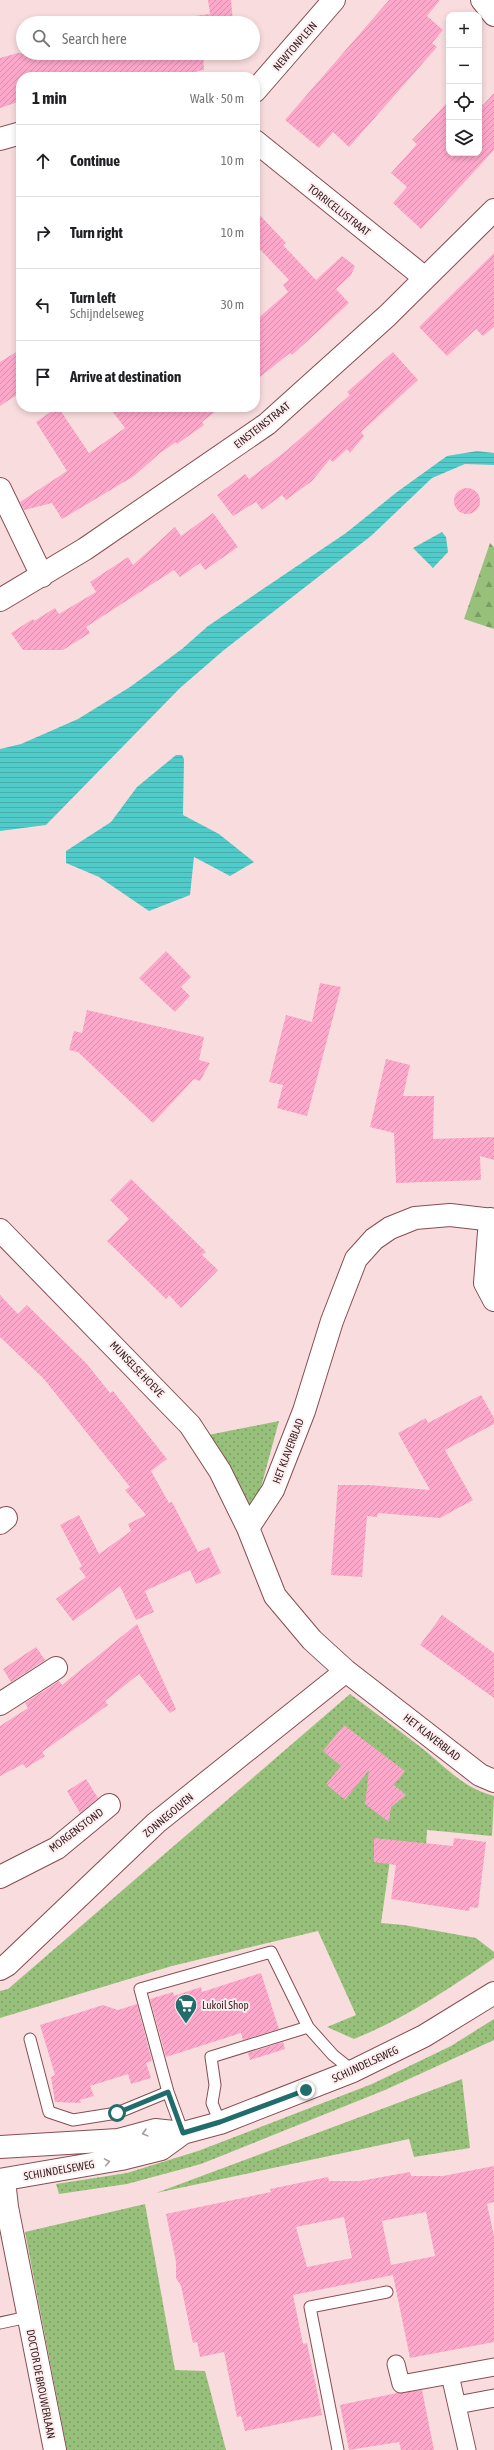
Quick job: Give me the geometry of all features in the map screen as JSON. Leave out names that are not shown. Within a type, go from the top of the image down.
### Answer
[{"type":"street","name":"NEWTONPLEIN","points":[[260,85],[334,0]]},
{"type":"street","points":[[482,0],[494,15]]},
{"type":"street","points":[[0,139],[16,134]]},
{"type":"street","name":"TORRICELLISTRAAT","points":[[260,145],[424,278]]},
{"type":"street","name":"EINSTEINSTRAAT","points":[[0,600],[42,576],[148,507],[267,424],[387,316],[494,210]]},
{"type":"street","points":[[0,489],[42,576]]},
{"type":"street","name":"HET KLAVERBLAD","points":[[494,1300],[485,1283],[492,1219],[450,1215],[415,1218],[390,1228],[379,1236],[356,1259],[332,1321],[304,1411],[273,1490],[248,1528],[275,1596],[312,1640],[346,1671],[480,1775],[494,1781]]},
{"type":"street","name":"MUNSELSE HOEVE","points":[[0,1230],[190,1425],[220,1471],[248,1528]]},
{"type":"street","points":[[0,1704],[56,1668]]},
{"type":"street","name":"ZONNEGOLVEN","points":[[0,1969],[7,1965],[156,1823],[346,1671]]},
{"type":"street","name":"MORGENSTOND","points":[[0,1877],[56,1848],[109,1805]]},
{"type":"street","name":"SCHIJNDELSEWEG","points":[[2,2180],[128,2158],[161,2149],[183,2133],[220,2122],[353,2071],[424,2036],[494,1994]]},
{"type":"street","name":"SCHIJNDELSEWEG","points":[[0,2147],[46,2143],[118,2140],[155,2130],[183,2133]]},
{"type":"street","name":"DOCTOR DE BROUWERLAAN","points":[[46,2143],[31,2156],[13,2158],[6,2161],[3,2168],[2,2180],[54,2450]]},
{"type":"street","points":[[396,2364],[401,2384],[494,2368]]},
{"type":"street","points":[[450,2375],[467,2450]]},
{"type":"street","points":[[457,2405],[494,2398]]},
{"type":"lane","points":[[183,2133],[168,2092],[140,1989],[270,1952],[308,2027],[333,2055],[353,2071]]},
{"type":"lane","points":[[220,2122],[212,2103],[215,2085],[211,2057],[308,2027]]},
{"type":"lane","points":[[30,2039],[49,2112],[73,2120],[117,2113],[168,2092]]},
{"type":"lane","points":[[338,2450],[310,2307],[386,2292]]},
{"type":"lane","name":"DOCTOR DE BROUWERLAAN","points":[[0,2324],[28,2317]]},
{"type":"green space","points":[[490,543],[494,547],[494,629],[464,619]]},
{"type":"green space","points":[[279,1421],[254,1513],[208,1435]]},
{"type":"green space","points":[[350,1694],[432,1756],[456,1777],[473,1788],[494,1796],[492,1836],[427,1830],[426,1846],[390,1860],[381,1923],[404,1925],[476,1938],[494,1952],[494,1958],[408,2013],[354,2039],[327,2027],[356,2015],[318,1931],[172,1966],[0,2018],[0,1991],[8,1989]]},
{"type":"green space","points":[[494,2019],[494,2040],[385,2090],[201,2164],[127,2184],[59,2194],[56,2184],[127,2173],[198,2151],[372,2084],[451,2046]]},
{"type":"green space","points":[[462,2079],[470,2148],[414,2157],[409,2139],[156,2193]]},
{"type":"green space","points":[[145,2204],[175,2370],[205,2371],[226,2450],[67,2450],[25,2232]]},
{"type":"water","points":[[477,451],[494,453],[494,465],[465,464],[432,478],[371,536],[224,650],[180,688],[46,825],[0,831],[0,749],[21,744],[78,719],[130,687],[182,649],[208,626],[346,533],[397,492],[447,456]]},
{"type":"water","points":[[442,532],[446,537],[448,552],[433,568],[413,548]]},
{"type":"water","points":[[176,755],[182,755],[184,759],[183,815],[219,834],[254,862],[230,876],[194,857],[190,895],[149,911],[99,877],[66,863],[66,851],[111,822],[137,787]]},
{"type":"building","points":[[208,0],[231,0],[232,16],[194,16],[210,14]]},
{"type":"building","points":[[389,0],[440,0],[427,16],[443,30],[432,43],[437,47],[349,147],[333,132],[319,148],[285,120]]},
{"type":"building","points":[[16,54],[16,60],[203,60],[204,70],[198,72],[16,72],[16,103],[0,108],[0,58]]},
{"type":"building","points":[[494,93],[494,150],[421,229],[393,203],[407,187],[391,173],[417,144],[412,140],[446,104],[446,156],[482,156],[482,104],[483,105]]},
{"type":"building","points":[[260,215],[286,243],[283,245],[316,280],[342,256],[355,266],[351,275],[336,289],[349,303],[292,355],[290,353],[260,377],[260,317],[288,292],[283,285],[289,280],[260,249]]},
{"type":"building","points":[[494,253],[494,327],[483,336],[476,329],[447,356],[419,327]]},
{"type":"building","points":[[16,352],[16,395],[0,406],[0,362]]},
{"type":"building","points":[[393,352],[418,380],[361,432],[364,436],[350,453],[347,449],[333,462],[330,459],[312,481],[286,500],[282,495],[262,510],[256,502],[233,516],[217,495],[245,474],[249,479],[286,451],[350,395],[347,392]]},
{"type":"building","points":[[51,412],[61,412],[89,453],[125,428],[113,412],[215,412],[202,422],[204,425],[177,444],[176,442],[160,453],[134,476],[62,519],[52,503],[24,510],[20,502],[67,471],[36,422]]},
{"type":"building","points":[[467,488],[476,492],[480,501],[476,510],[467,514],[458,510],[454,501],[458,492]]},
{"type":"building","points":[[213,513],[238,547],[205,570],[200,563],[180,577],[174,570],[86,627],[90,633],[63,650],[23,650],[11,633],[33,619],[34,621],[55,608],[59,614],[96,592],[90,582],[128,557],[133,565],[175,527],[181,536]]},
{"type":"building","points":[[166,951],[191,977],[181,987],[190,996],[175,1012],[139,978]]},
{"type":"building","points":[[320,983],[341,987],[307,1116],[277,1108],[283,1085],[269,1082],[286,1015],[312,1022]]},
{"type":"building","points":[[87,1010],[204,1037],[199,1060],[210,1063],[200,1081],[194,1079],[153,1123],[78,1052],[69,1050],[74,1031],[82,1033]]},
{"type":"building","points":[[386,1059],[410,1065],[403,1096],[434,1096],[433,1139],[494,1137],[494,1160],[480,1156],[481,1180],[396,1183],[394,1133],[370,1127]]},
{"type":"building","points":[[131,1179],[206,1252],[202,1255],[218,1270],[181,1308],[169,1295],[166,1299],[107,1241],[129,1219],[110,1200]]},
{"type":"building","points":[[0,1295],[18,1314],[27,1305],[87,1364],[110,1393],[113,1391],[167,1459],[151,1471],[169,1503],[172,1502],[198,1552],[209,1547],[221,1573],[196,1584],[190,1570],[145,1591],[154,1612],[136,1620],[120,1586],[73,1621],[56,1599],[86,1577],[79,1568],[82,1566],[60,1525],[79,1515],[99,1554],[131,1531],[128,1524],[146,1515],[125,1490],[130,1487],[44,1379],[0,1337]]},
{"type":"building","points":[[481,1395],[494,1418],[494,1424],[445,1450],[473,1500],[440,1518],[378,1513],[377,1517],[367,1516],[362,1577],[331,1575],[338,1485],[369,1485],[430,1490],[398,1433],[426,1418],[428,1423]]},
{"type":"building","points":[[442,1615],[494,1653],[494,1698],[420,1645]]},
{"type":"building","points":[[137,1624],[176,1709],[170,1713],[139,1674],[105,1701],[108,1705],[42,1752],[45,1756],[26,1768],[23,1764],[0,1776],[0,1726],[28,1708],[25,1703],[59,1681],[62,1685]]},
{"type":"building","points":[[36,1647],[45,1660],[11,1682],[3,1669]]},
{"type":"building","points":[[344,1725],[405,1771],[394,1785],[406,1795],[391,1807],[389,1822],[365,1804],[369,1770],[345,1800],[326,1784],[341,1766],[323,1751]]},
{"type":"building","points":[[86,1779],[98,1798],[80,1813],[67,1791]]},
{"type":"building","points":[[374,1838],[453,1846],[454,1838],[486,1842],[478,1908],[470,1907],[469,1911],[391,1899],[396,1865],[374,1862]]},
{"type":"building","points":[[261,1973],[279,2029],[243,2040],[241,2033],[166,2057],[150,1999],[173,1992],[174,1996],[201,1987],[202,1992]]},
{"type":"building","points":[[137,2004],[152,2061],[146,2063],[151,2078],[131,2084],[128,2074],[90,2086],[94,2096],[80,2100],[81,2103],[55,2102],[51,2077],[55,2075],[40,2025],[103,2005],[118,2010]]},
{"type":"building","points":[[283,2042],[285,2049],[250,2060],[248,2053]]},
{"type":"building","points":[[494,2166],[494,2202],[487,2204],[494,2236],[494,2342],[410,2358],[393,2275],[293,2295],[303,2344],[307,2343],[322,2415],[245,2431],[241,2416],[237,2417],[224,2352],[200,2357],[197,2342],[193,2343],[181,2286],[176,2278],[176,2262],[166,2214],[271,2192],[270,2189],[328,2177],[329,2181],[360,2181],[410,2172],[411,2176],[443,2176]],"holes":[[[426,2212],[435,2256],[391,2265],[382,2221]],[[344,2217],[352,2258],[307,2267],[296,2227]]]},
{"type":"building","points":[[422,2390],[434,2450],[401,2450],[399,2442],[349,2450],[340,2405],[397,2393]]},
{"type":"place","name":"Lukoil Shop","points":[[186,2024]]},
{"type":"route","points":[[117,2113],[168,2092],[183,2133],[220,2122],[306,2090]]}]
